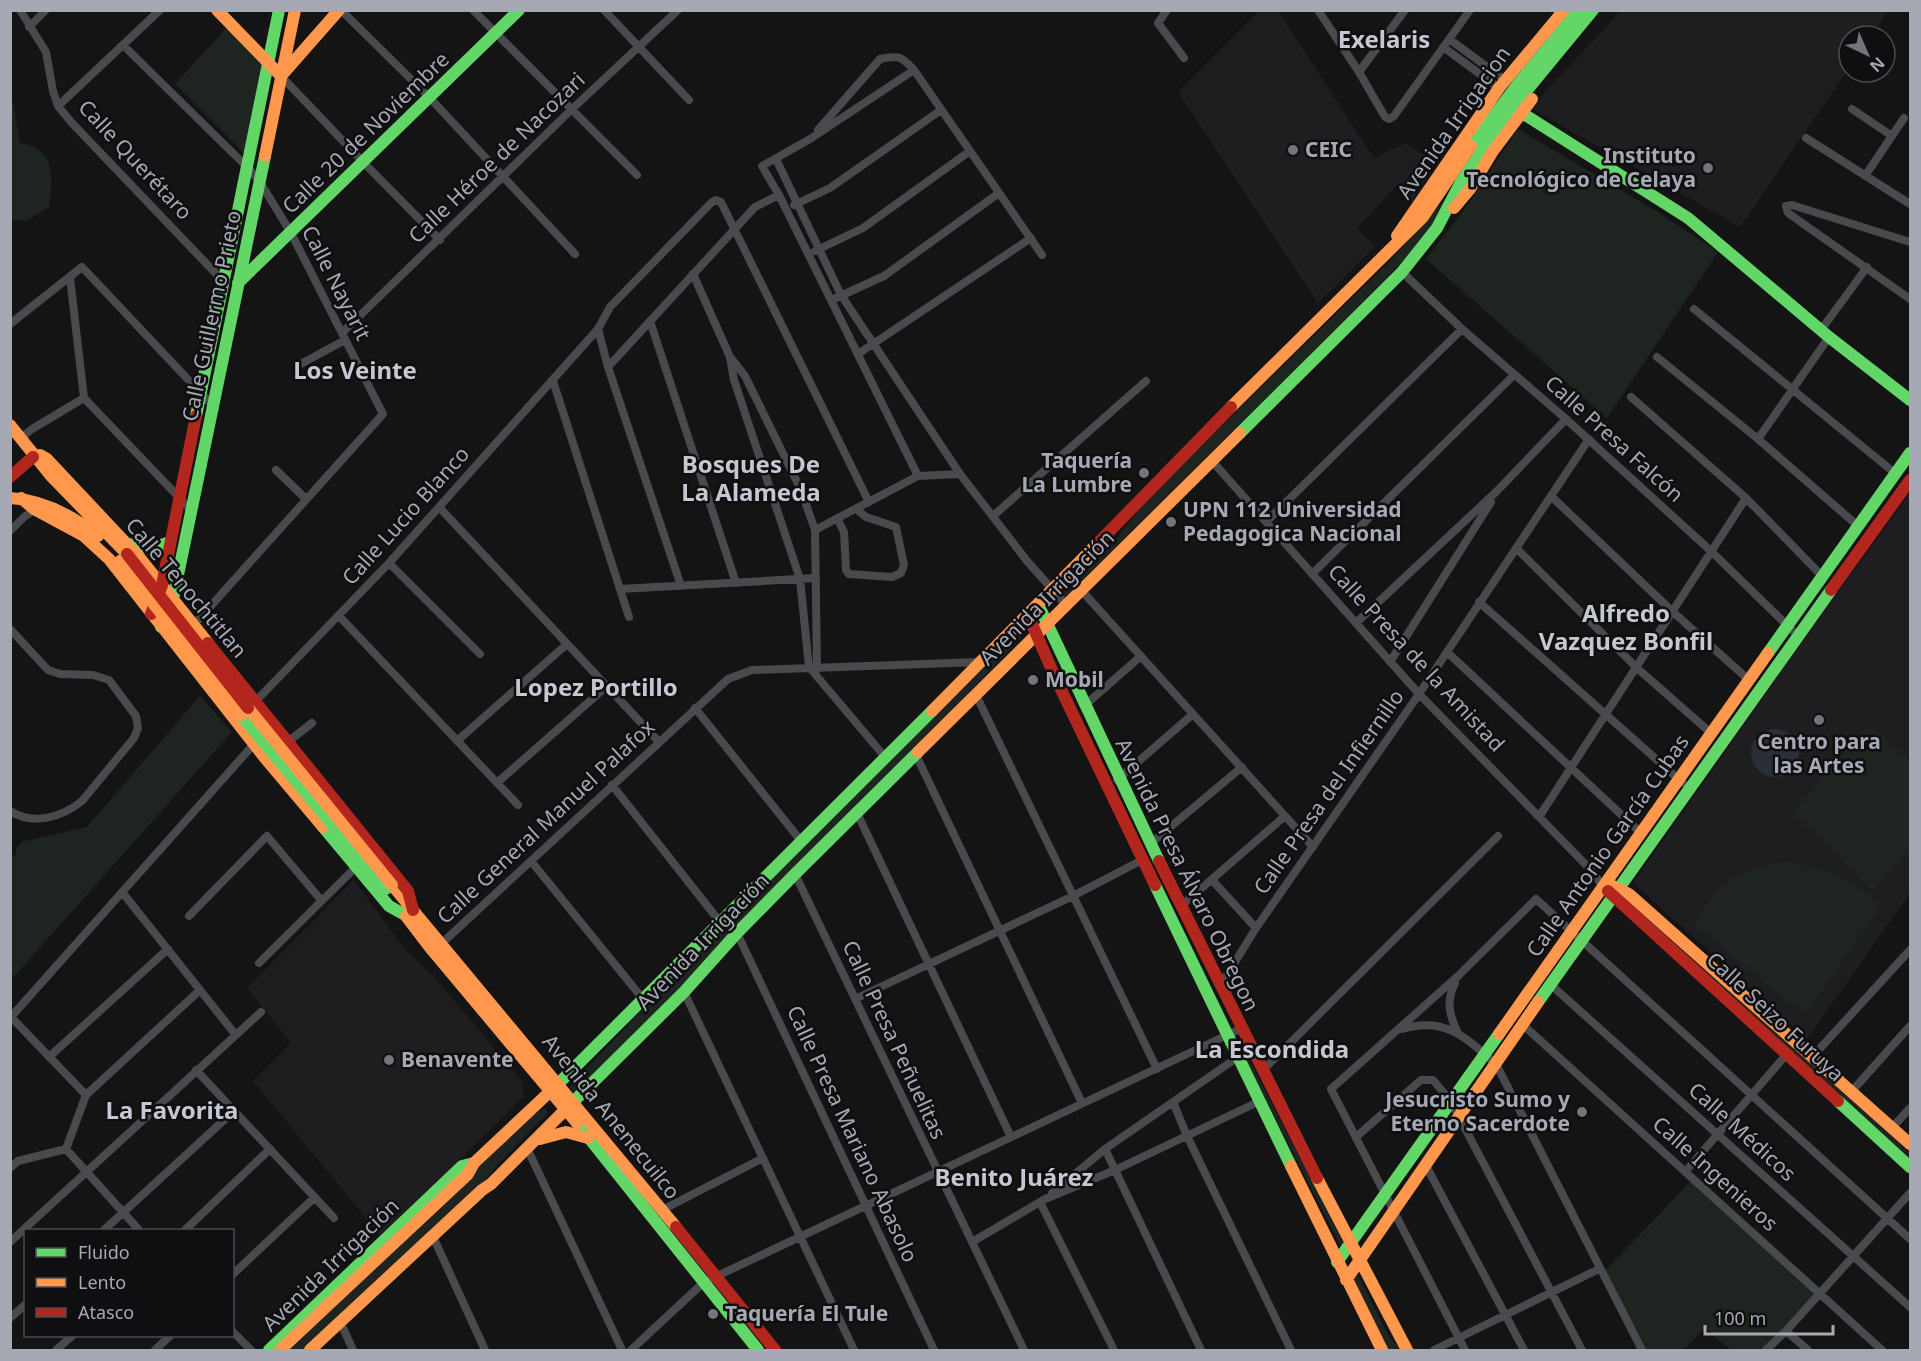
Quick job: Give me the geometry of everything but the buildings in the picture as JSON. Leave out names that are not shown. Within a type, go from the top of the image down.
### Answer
[{"type":"main road","points":[[217,10],[281,76],[340,10]]},
{"type":"main road","name":"Calle Guillermo Prieto","points":[[151,614],[162,585],[279,10]]},
{"type":"main road","name":"Calle Guillermo Prieto","points":[[161,627],[173,599],[295,10]]},
{"type":"main road","name":"Calle 20 de Noviembre","points":[[239,283],[519,10]]},
{"type":"main road","name":"Avenida Irrigacion","points":[[1379,261],[1415,213],[1502,84],[1564,10]]},
{"type":"main road","name":"Avenida Irrigación","points":[[319,1350],[570,1106],[684,992],[737,933],[795,874],[976,695],[1032,657],[1037,635],[1402,272],[1437,228],[1480,143],[1518,84],[1579,10]]},
{"type":"main road","name":"Avenida Irrigación","points":[[280,1350],[468,1174],[474,1162],[579,1063],[1052,591],[1145,493],[1423,217],[1480,143],[1593,10]]},
{"type":"main road","points":[[1437,228],[1470,189],[1493,152],[1522,113],[1605,10]]},
{"type":"main road","points":[[1522,113],[1688,218],[1825,333],[1911,400]]},
{"type":"main road","points":[[223,281],[239,283]]},
{"type":"main road","name":"Calle Tenochtitlan","points":[[10,425],[33,457],[84,514],[162,585],[193,626],[245,711]]},
{"type":"main road","name":"Calle Antonio García Cubas","points":[[1610,889],[1642,834],[1684,785],[1712,734],[1911,453]]},
{"type":"main road","points":[[10,477],[33,457]]},
{"type":"main road","name":"Calle Antonio García Cubas","points":[[1337,1262],[1484,1053],[1576,936],[1684,785],[1798,636],[1911,480]]},
{"type":"main road","points":[[13,497],[92,531],[107,544],[125,553],[156,549],[170,542]]},
{"type":"main road","name":"Calle Tenochtitlan","points":[[39,507],[96,545],[176,645],[245,711]]},
{"type":"main road","name":"Calle Tenochtitlan","points":[[125,553],[245,711]]},
{"type":"main road","name":"Avenida Presa Álvaro Obregon","points":[[1038,604],[1084,706],[1114,782],[1150,844],[1240,1029],[1407,1350]]},
{"type":"main road","points":[[1028,615],[1037,635],[1032,657],[1114,782],[1144,859],[1337,1262],[1382,1350]]},
{"type":"main road","name":"Avenida Anenecuilco","points":[[245,711],[287,742],[408,891],[410,914]]},
{"type":"main road","name":"Avenida Anenecuilco","points":[[245,711],[254,744],[265,758],[390,906],[410,914],[441,944],[542,1062],[554,1087]]},
{"type":"main road","name":"Avenida Anenecuilco","points":[[245,711],[389,887],[410,914],[432,950],[529,1068],[554,1087],[592,1133],[703,1283],[758,1350]]},
{"type":"main road","name":"Calle Seizo Furuya","points":[[1610,889],[1786,1055],[1911,1167]]},
{"type":"main road","name":"Calle Seizo Furuya","points":[[1610,889],[1629,894],[1911,1144]]},
{"type":"main road","name":"Calle Antonio García Cubas","points":[[1346,1280],[1550,984],[1576,936]]},
{"type":"main road","points":[[542,1062],[562,1068],[579,1063]]},
{"type":"main road","points":[[526,1113],[534,1093],[529,1068]]},
{"type":"main road","points":[[531,1144],[566,1132],[592,1133],[590,1105],[595,1081]]},
{"type":"main road","name":"Avenida Anenecuilco","points":[[592,1133],[662,1210],[775,1350]]},
{"type":"main road","name":"Avenida Irrigación","points":[[269,1350],[462,1166],[474,1162]]},
{"type":"main road","name":"Avenida Irrigación","points":[[310,1350],[432,1241]]},
{"type":"street","points":[[20,10],[46,52],[58,106],[160,10]]},
{"type":"street","points":[[29,27],[46,10]]},
{"type":"street","points":[[340,10],[430,98],[575,254]]},
{"type":"street","points":[[473,10],[637,175]]},
{"type":"street","points":[[604,10],[689,100]]},
{"type":"street","name":"Calle Héroe de Nacozari","points":[[297,366],[344,336],[503,176],[678,10]]},
{"type":"street","points":[[1167,10],[1158,23],[1184,58]]},
{"type":"street","points":[[1318,10],[1359,72],[1384,117],[1389,119],[1394,116],[1470,10]]},
{"type":"street","points":[[1359,72],[1406,10]]},
{"type":"street","points":[[1449,39],[1502,84]]},
{"type":"street","name":"Calle Nayarit","points":[[123,45],[248,168],[260,183],[291,233],[383,414],[306,499]]},
{"type":"street","points":[[1443,47],[1502,84]]},
{"type":"street","points":[[810,139],[880,59],[893,56],[903,58],[914,70],[1042,255]]},
{"type":"street","points":[[914,70],[810,139],[762,166],[779,195],[918,476]]},
{"type":"street","points":[[281,76],[440,240]]},
{"type":"street","name":"Calle Querétaro","points":[[58,106],[70,122],[223,281]]},
{"type":"street","points":[[1852,109],[1892,136]]},
{"type":"street","points":[[785,208],[830,188],[941,110]]},
{"type":"street","points":[[1865,176],[1904,117]]},
{"type":"street","points":[[1806,138],[1911,204]]},
{"type":"street","points":[[808,255],[862,228],[970,151]]},
{"type":"street","points":[[776,159],[841,295],[960,474],[1052,591],[1067,606]]},
{"type":"street","points":[[831,300],[884,276],[999,193]]},
{"type":"street","points":[[608,367],[755,207],[779,195]]},
{"type":"street","name":"Calle Lucio Blanco","points":[[245,711],[389,563],[598,330],[610,307],[711,203],[716,200],[721,202],[734,229]]},
{"type":"street","points":[[1911,242],[1792,205],[1786,206],[1788,213],[1911,299]]},
{"type":"street","points":[[734,229],[869,502]]},
{"type":"street","points":[[858,354],[1031,237]]},
{"type":"street","points":[[10,324],[82,267],[213,406]]},
{"type":"street","points":[[1758,439],[1792,389],[1867,267]]},
{"type":"street","name":"Calle Presa Falcón","points":[[1402,272],[1462,329],[1566,418],[1712,552],[1798,636]]},
{"type":"street","points":[[693,274],[730,357],[734,380],[800,579],[814,669],[885,757]]},
{"type":"street","points":[[70,278],[84,398],[191,510]]},
{"type":"street","points":[[1694,309],[1896,474]]},
{"type":"street","points":[[650,321],[736,583]]},
{"type":"street","points":[[1266,522],[1462,329]]},
{"type":"street","points":[[598,330],[608,367],[681,586]]},
{"type":"street","points":[[730,357],[745,376],[801,490],[815,530],[814,669]]},
{"type":"street","points":[[1657,357],[1758,439],[1858,526]]},
{"type":"street","points":[[1312,574],[1514,375]]},
{"type":"street","points":[[553,381],[629,616]]},
{"type":"street","points":[[993,516],[1146,381]]},
{"type":"street","points":[[1631,397],[1746,498],[1823,578]]},
{"type":"street","points":[[20,439],[32,429],[84,398]]},
{"type":"street","points":[[1356,623],[1497,491],[1566,418]]},
{"type":"street","name":"Calle Presa del Infiernillo","points":[[1218,984],[1227,975],[1256,928],[1419,694],[1589,439]]},
{"type":"street","name":"Calle Presa de la Amistad","points":[[1212,461],[1419,694],[1610,889]]},
{"type":"street","points":[[176,645],[306,499],[276,470]]},
{"type":"street","points":[[815,530],[918,476],[960,474]]},
{"type":"street","points":[[1390,662],[1497,491]]},
{"type":"street","points":[[1551,496],[1673,612],[1750,681]]},
{"type":"street","points":[[1539,818],[1746,498]]},
{"type":"street","points":[[12,527],[39,507]]},
{"type":"street","points":[[440,507],[658,742]]},
{"type":"street","points":[[837,518],[844,532],[846,570],[849,574],[892,577],[901,573],[904,565],[896,527],[866,517],[856,509]]},
{"type":"street","points":[[1516,548],[1637,668],[1712,734]]},
{"type":"street","points":[[389,563],[480,654]]},
{"type":"street","points":[[620,589],[816,578]]},
{"type":"street","points":[[1082,591],[1313,847]]},
{"type":"street","points":[[1479,602],[1684,785]]},
{"type":"street","points":[[339,616],[518,805]]},
{"type":"street","points":[[10,629],[48,670],[60,674],[93,675],[109,680],[136,716],[138,728],[134,738],[75,807],[59,815],[37,819],[28,819],[10,811]]},
{"type":"street","points":[[457,741],[567,644]]},
{"type":"street","points":[[1447,652],[1642,834]]},
{"type":"street","points":[[1084,706],[1141,656]]},
{"type":"street","name":"Calle General Manuel Palafox","points":[[441,944],[728,679],[752,670],[980,662]]},
{"type":"street","points":[[498,782],[607,686]]},
{"type":"street","points":[[976,695],[1157,1069]]},
{"type":"street","points":[[695,708],[801,841]]},
{"type":"street","points":[[1114,782],[1193,714]]},
{"type":"street","points":[[265,758],[312,723]]},
{"type":"street","points":[[86,1095],[11,1017],[254,744]]},
{"type":"street","points":[[916,755],[1082,1103]]},
{"type":"street","points":[[1150,844],[1242,767]]},
{"type":"street","points":[[612,785],[720,922]]},
{"type":"street","points":[[857,813],[1011,1137]]},
{"type":"street","points":[[1181,906],[1285,816]]},
{"type":"street","points":[[189,916],[267,836],[321,900]]},
{"type":"street","points":[[1262,1071],[1498,836]]},
{"type":"street","points":[[855,999],[1073,896],[1144,859]]},
{"type":"street","points":[[531,861],[643,999]]},
{"type":"street","points":[[259,963],[357,866]]},
{"type":"street","name":"Calle Presa Peñuelitas","points":[[795,874],[1024,1350]]},
{"type":"street","points":[[1212,880],[1256,928]]},
{"type":"street","points":[[122,892],[235,1034]]},
{"type":"street","points":[[1465,1350],[1331,1089],[1458,976],[1536,898],[1911,1239]]},
{"type":"street","name":"Calle Presa Mariano Abasolo","points":[[737,933],[934,1350]]},
{"type":"street","points":[[49,1057],[168,949]]},
{"type":"street","points":[[1813,1056],[1911,950]]},
{"type":"street","points":[[1458,976],[1448,1002],[1451,1019],[1458,1033]]},
{"type":"street","name":"Calle Médicos","points":[[1550,984],[1911,1307]]},
{"type":"street","points":[[66,1149],[86,1095],[200,990]]},
{"type":"street","points":[[684,992],[854,1350]]},
{"type":"street","points":[[24,1229],[261,1012]]},
{"type":"street","points":[[1400,1030],[1432,1024],[1458,1033],[1496,1064],[1641,1350]]},
{"type":"street","name":"Calle Ingenieros","points":[[1522,1024],[1882,1350]]},
{"type":"street","points":[[1852,1091],[1911,1026]]},
{"type":"street","points":[[631,1350],[703,1283],[1240,1029]]},
{"type":"street","points":[[1685,1172],[1786,1055]]},
{"type":"street","points":[[972,1242],[1042,1200],[1105,1149],[1238,1057]]},
{"type":"street","points":[[196,1070],[334,1218]]},
{"type":"street","points":[[1356,1137],[1421,1080],[1433,1080],[1450,1100],[1459,1116],[1582,1350]]},
{"type":"street","points":[[1042,1200],[1115,1170],[1260,1101]]},
{"type":"street","points":[[1173,1102],[1187,1136],[1291,1350]]},
{"type":"street","points":[[1892,1128],[1911,1108]]},
{"type":"street","points":[[105,1229],[234,1111]]},
{"type":"street","points":[[531,1144],[622,1350]]},
{"type":"street","points":[[66,1149],[138,1229]]},
{"type":"street","points":[[10,1168],[18,1161],[66,1149]]},
{"type":"street","points":[[186,1229],[270,1149]]},
{"type":"street","points":[[1105,1149],[1201,1350]]},
{"type":"street","points":[[662,1210],[764,1158]]},
{"type":"street","points":[[1425,1164],[1524,1350]]},
{"type":"street","points":[[1766,1350],[1786,1331],[1911,1193]]},
{"type":"street","points":[[234,1273],[315,1197]]},
{"type":"street","points":[[1042,1200],[1114,1350]]},
{"type":"street","points":[[10,1242],[24,1229]]},
{"type":"street","points":[[432,1241],[485,1350]]},
{"type":"street","points":[[1434,1350],[1599,1269]]},
{"type":"street","points":[[10,1318],[24,1306]]},
{"type":"street","points":[[343,1328],[353,1350]]},
{"type":"street","points":[[1786,1331],[1808,1350]]},
{"type":"street","points":[[234,1333],[251,1350]]},
{"type":"street","points":[[56,1350],[70,1337]]},
{"type":"street","points":[[155,1350],[168,1337]]},
{"type":"shaded area","name":"Instituto Tecnológico de Celaya","points":[[1628,10],[1888,11],[1879,24],[1837,24],[1838,84],[1740,227],[1532,109],[1620,12],[1626,13]]},
{"type":"shaded area","name":"CEIC","points":[[1259,11],[1278,11],[1374,158],[1406,143],[1436,163],[1413,201],[1397,185],[1357,228],[1375,247],[1318,303],[1178,92]]},
{"type":"shaded area","points":[[230,24],[266,62],[249,158],[175,84]]},
{"type":"shaded area","points":[[11,92],[20,143],[41,151],[50,166],[49,207],[26,221],[11,220]]},
{"type":"shaded area","points":[[1518,129],[1658,212],[1718,252],[1607,418],[1426,259],[1466,207]]},
{"type":"shaded area","points":[[1451,193],[1423,240],[1065,597],[1062,597],[1061,595],[1115,540],[1161,485],[1390,261]]},
{"type":"shaded area","points":[[1910,493],[1910,893],[1807,1039],[1633,883],[1799,646]]},
{"type":"shaded area","points":[[1020,629],[1025,630],[1024,635],[973,689],[656,1013],[574,1093],[570,1087],[572,1084],[628,1025],[629,1019]]},
{"type":"shaded area","points":[[200,696],[232,732],[11,980],[10,857],[16,854],[16,848],[21,842],[87,827]]},
{"type":"shaded area","points":[[1869,724],[1910,761],[1910,851],[1872,890],[1792,812]]},
{"type":"shaded area","points":[[1775,729],[1792,736],[1799,753],[1792,770],[1775,777],[1758,770],[1751,753],[1758,736]]},
{"type":"shaded area","points":[[1787,861],[1827,871],[1850,881],[1871,897],[1880,908],[1812,1006],[1800,1010],[1695,925],[1710,898],[1731,880],[1757,868]]},
{"type":"shaded area","name":"Benavente","points":[[354,880],[404,948],[435,978],[523,1082],[524,1092],[522,1098],[450,1170],[380,1235],[253,1081],[291,1043],[247,988]]},
{"type":"shaded area","points":[[1627,895],[1910,1153],[1910,1158],[1624,899]]},
{"type":"shaded area","points":[[1237,1040],[1239,1040],[1344,1244],[1339,1243]]},
{"type":"shaded area","points":[[545,1108],[548,1113],[497,1165],[480,1188],[308,1350],[289,1350],[530,1117]]},
{"type":"shaded area","points":[[1693,1179],[1819,1293],[1767,1350],[1731,1350],[1705,1328],[1684,1350],[1642,1350],[1602,1274]]},
{"type":"shaded area","points":[[1354,1275],[1357,1275],[1361,1281],[1389,1337],[1401,1350],[1387,1350],[1353,1281]]},
{"type":"traffic: fast","points":[[196,416],[279,10]]},
{"type":"traffic: fast","points":[[238,283],[519,10]]},
{"type":"traffic: fast","points":[[1471,146],[1579,10]]},
{"type":"traffic: fast","points":[[1240,433],[1402,272],[1437,228],[1461,182],[1485,146],[1593,10]]},
{"type":"traffic: fast","points":[[1522,113],[1688,218],[1829,337],[1910,400]]},
{"type":"traffic: fast","points":[[161,627],[173,599],[265,156]]},
{"type":"traffic: fast","points":[[1768,653],[1910,453]]},
{"type":"traffic: fast","points":[[129,544],[150,549],[170,542]]},
{"type":"traffic: fast","points":[[1538,1002],[1831,590]]},
{"type":"traffic: fast","points":[[1038,604],[1159,861]]},
{"type":"traffic: fast","points":[[557,1085],[932,711]]},
{"type":"traffic: fast","points":[[241,715],[386,889]]},
{"type":"traffic: fast","points":[[560,1115],[684,992],[737,933],[918,752]]},
{"type":"traffic: fast","points":[[323,827],[389,906],[407,916]]},
{"type":"traffic: fast","points":[[1155,885],[1291,1166]]},
{"type":"traffic: fast","points":[[1337,1262],[1499,1034]]},
{"type":"traffic: fast","points":[[1838,1101],[1910,1167]]},
{"type":"traffic: fast","points":[[577,1123],[758,1350]]},
{"type":"traffic: fast","points":[[269,1350],[462,1166],[474,1163]]},
{"type":"traffic: slow","points":[[217,10],[281,76],[339,10]]},
{"type":"traffic: slow","points":[[265,156],[295,10]]},
{"type":"traffic: slow","points":[[1397,236],[1499,88],[1564,10]]},
{"type":"traffic: slow","points":[[1454,208],[1470,189],[1493,151],[1532,99]]},
{"type":"traffic: slow","points":[[1231,407],[1423,217],[1471,146]]},
{"type":"traffic: slow","points":[[10,425],[51,476],[127,554]]},
{"type":"traffic: slow","points":[[918,752],[1240,433]]},
{"type":"traffic: slow","points":[[33,457],[40,455],[47,459],[139,557],[208,643]]},
{"type":"traffic: slow","points":[[10,498],[34,502],[57,510],[98,536]]},
{"type":"traffic: slow","points":[[21,498],[34,509],[84,536],[109,559],[265,758],[323,827]]},
{"type":"traffic: slow","points":[[932,711],[1097,544]]},
{"type":"traffic: slow","points":[[120,561],[241,715]]},
{"type":"traffic: slow","points":[[1499,1034],[1768,653]]},
{"type":"traffic: slow","points":[[248,708],[392,885]]},
{"type":"traffic: slow","points":[[392,885],[676,1227]]},
{"type":"traffic: slow","points":[[1613,886],[1629,894],[1910,1144]]},
{"type":"traffic: slow","points":[[406,916],[577,1123]]},
{"type":"traffic: slow","points":[[1346,1280],[1538,1002]]},
{"type":"traffic: slow","points":[[280,1350],[468,1174],[474,1163],[557,1085]]},
{"type":"traffic: slow","points":[[310,1350],[491,1184],[560,1115]]},
{"type":"traffic: slow","points":[[540,1139],[566,1132],[588,1138]]},
{"type":"traffic: slow","points":[[1291,1166],[1382,1350]]},
{"type":"traffic: slow","points":[[1317,1178],[1407,1350]]},
{"type":"traffic: jam","points":[[1097,544],[1231,407]]},
{"type":"traffic: jam","points":[[151,614],[162,585],[196,416]]},
{"type":"traffic: jam","points":[[10,477],[33,457]]},
{"type":"traffic: jam","points":[[1831,590],[1910,480]]},
{"type":"traffic: jam","points":[[127,554],[248,708]]},
{"type":"traffic: jam","points":[[1028,615],[1055,677],[1155,885]]},
{"type":"traffic: jam","points":[[208,643],[408,891],[413,910]]},
{"type":"traffic: jam","points":[[1159,861],[1317,1178]]},
{"type":"traffic: jam","points":[[1608,891],[1838,1101]]},
{"type":"traffic: jam","points":[[676,1227],[775,1350]]},
{"type":"place","name":"CEIC","points":[[1293,150]]},
{"type":"place","name":"Instituto Tecnológico de Celaya","points":[[1708,168]]},
{"type":"place","name":"Taquería La Lumbre","points":[[1144,473]]},
{"type":"place","name":"UPN 112 Universidad Pedagogica Nacional","points":[[1171,522]]},
{"type":"place","name":"Mobil","points":[[1033,680]]},
{"type":"place","name":"Centro para las Artes","points":[[1819,720]]},
{"type":"place","name":"Benavente","points":[[389,1060]]},
{"type":"place","name":"Jesucristo Sumo y Eterno Sacerdote","points":[[1582,1112]]},
{"type":"place","name":"Taquería El Tule","points":[[713,1314]]},
{"type":"district","name":"Exelaris","points":[[1384,40]]},
{"type":"district","name":"Los Veinte","points":[[355,371]]},
{"type":"district","name":"Bosques De La Alameda","points":[[751,479]]},
{"type":"district","name":"Alfredo Vazquez Bonfil","points":[[1626,628]]},
{"type":"district","name":"Lopez Portillo","points":[[596,688]]},
{"type":"district","name":"La Escondida","points":[[1272,1050]]},
{"type":"district","name":"La Favorita","points":[[172,1111]]},
{"type":"district","name":"Benito Juárez","points":[[1014,1178]]}]
